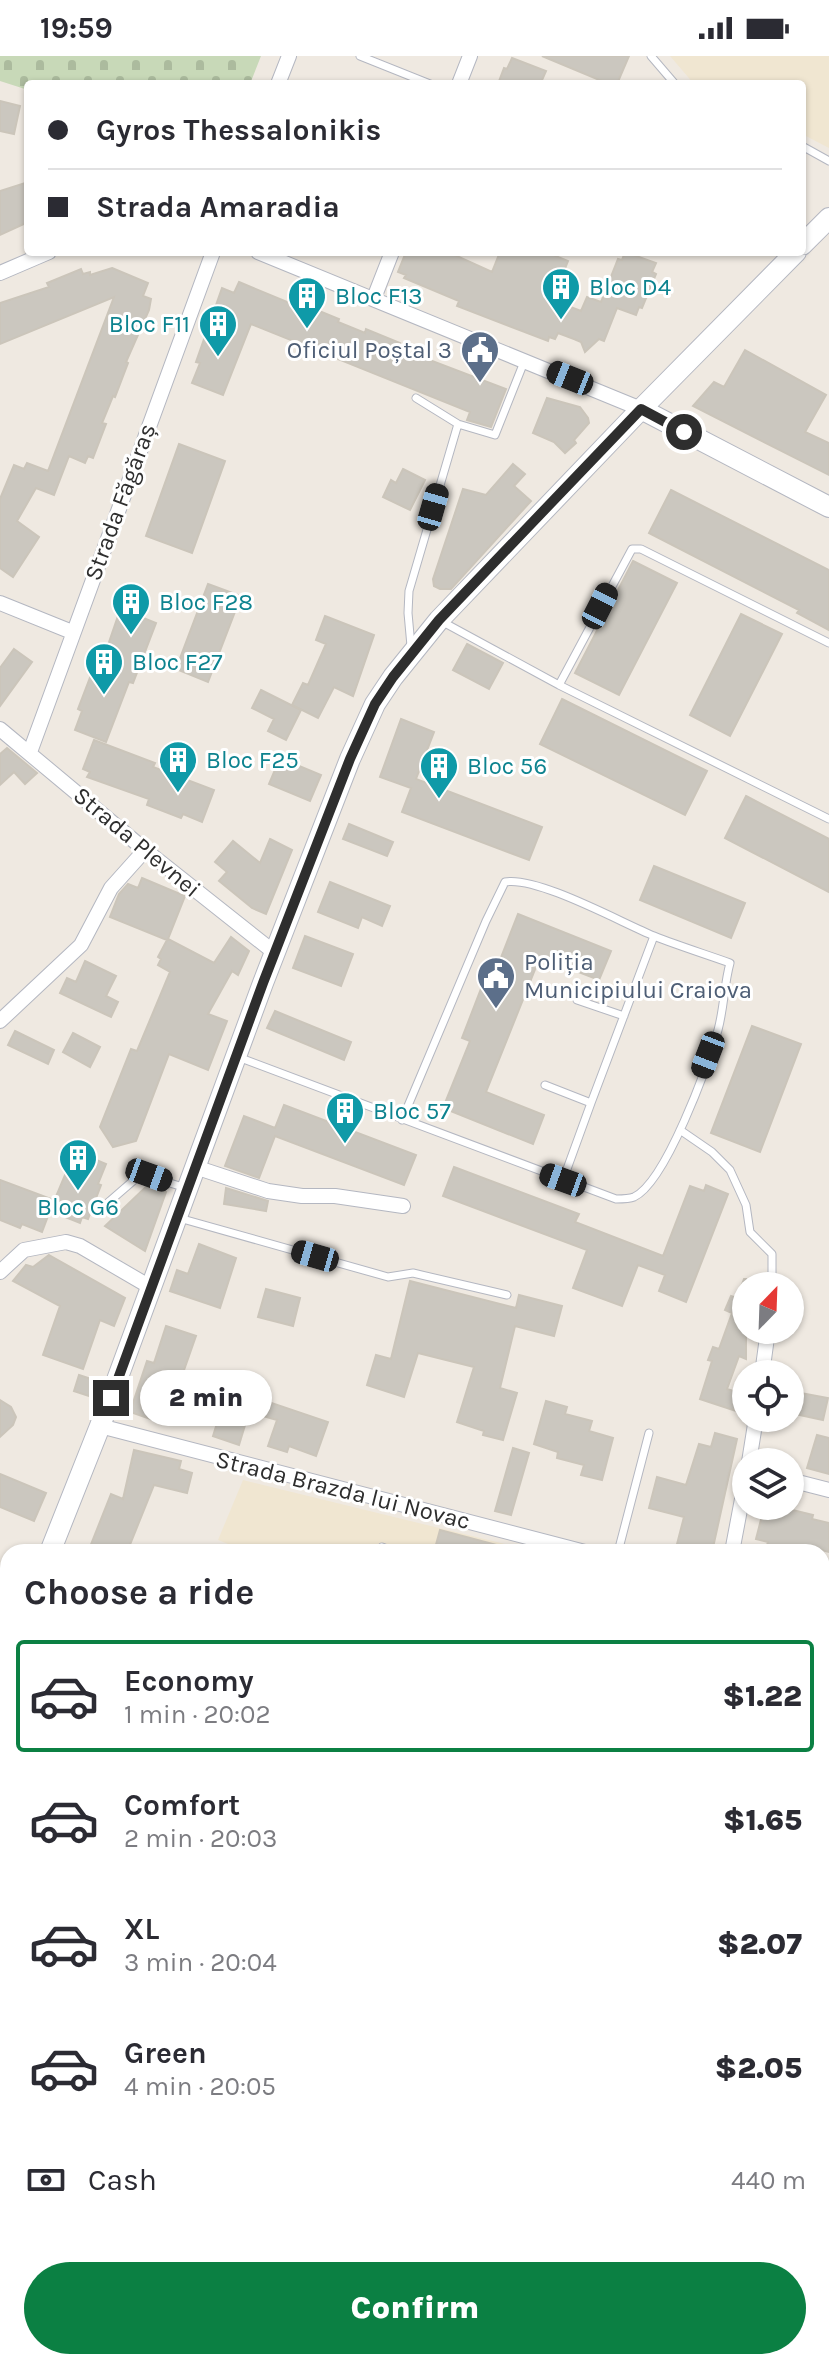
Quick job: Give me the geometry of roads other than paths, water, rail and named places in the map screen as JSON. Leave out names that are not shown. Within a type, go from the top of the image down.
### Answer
[{"type":"main road","points":[[806,241],[829,218]]},
{"type":"main road","points":[[53,1544],[363,727],[387,686],[439,620],[792,256]]},
{"type":"main road","points":[[641,409],[829,507]]},
{"type":"street","points":[[280,80],[289,56]]},
{"type":"street","points":[[461,80],[470,56]]},
{"type":"street","points":[[0,273],[40,256]]},
{"type":"street","name":"Strada Făgăraș","points":[[30,752],[212,256]]},
{"type":"street","points":[[268,256],[641,409]]},
{"type":"street","points":[[374,298],[390,256]]},
{"type":"street","points":[[0,603],[72,632]]},
{"type":"street","name":"Strada Plevnei","points":[[0,729],[275,953]]},
{"type":"street","points":[[0,1021],[81,945],[111,888],[145,850]]},
{"type":"street","points":[[195,1167],[268,1191],[302,1196],[335,1196],[403,1206]]},
{"type":"street","points":[[0,1272],[24,1250],[66,1242],[80,1246],[152,1288]]},
{"type":"street","name":"Strada Brazda lui Novac","points":[[100,1426],[554,1544]]},
{"type":"street","points":[[804,1484],[829,1490]]},
{"type":"street","points":[[734,1544],[738,1520]]},
{"type":"lane","points":[[360,56],[420,80]]},
{"type":"lane","points":[[651,56],[672,80]]},
{"type":"lane","points":[[806,148],[829,161]]},
{"type":"lane","points":[[416,398],[458,424],[495,435],[524,359]]},
{"type":"lane","points":[[412,653],[409,591],[458,424]]},
{"type":"lane","points":[[559,685],[632,549],[641,549],[829,643]]},
{"type":"lane","points":[[439,620],[559,685],[829,819]]},
{"type":"lane","points":[[236,1056],[402,1120],[616,1199],[633,1198],[658,1172],[680,1130],[719,1028],[730,963],[654,936],[539,887],[517,880],[505,882],[402,1120]]},
{"type":"lane","points":[[563,1180],[654,936]]},
{"type":"lane","points":[[577,1000],[624,1016]]},
{"type":"lane","points":[[545,1085],[591,1103]]},
{"type":"lane","points":[[680,1130],[712,1152],[730,1170],[746,1205],[750,1232],[772,1254],[772,1272]]},
{"type":"lane","points":[[103,1207],[141,1174],[187,1188]]},
{"type":"lane","points":[[177,1217],[388,1277],[413,1273],[507,1295]]},
{"type":"lane","points":[[620,1544],[649,1433]]},
{"type":"place","name":"Bloc D4","points":[[561,321]]},
{"type":"place","name":"Bloc F13","points":[[307,330]]},
{"type":"place","name":"Bloc F11","points":[[218,358]]},
{"type":"place","name":"Oficiul Poștal 3","points":[[480,384]]},
{"type":"place","name":"Bloc F28","points":[[131,636]]},
{"type":"place","name":"Bloc F27","points":[[104,696]]},
{"type":"place","name":"Bloc F25","points":[[178,794]]},
{"type":"place","name":"Bloc 56","points":[[439,800]]},
{"type":"place","name":"Poliția Municipiului Craiova","points":[[496,1010]]},
{"type":"place","name":"Bloc 57","points":[[345,1145]]},
{"type":"place","name":"Bloc G6","points":[[78,1192]]}]
